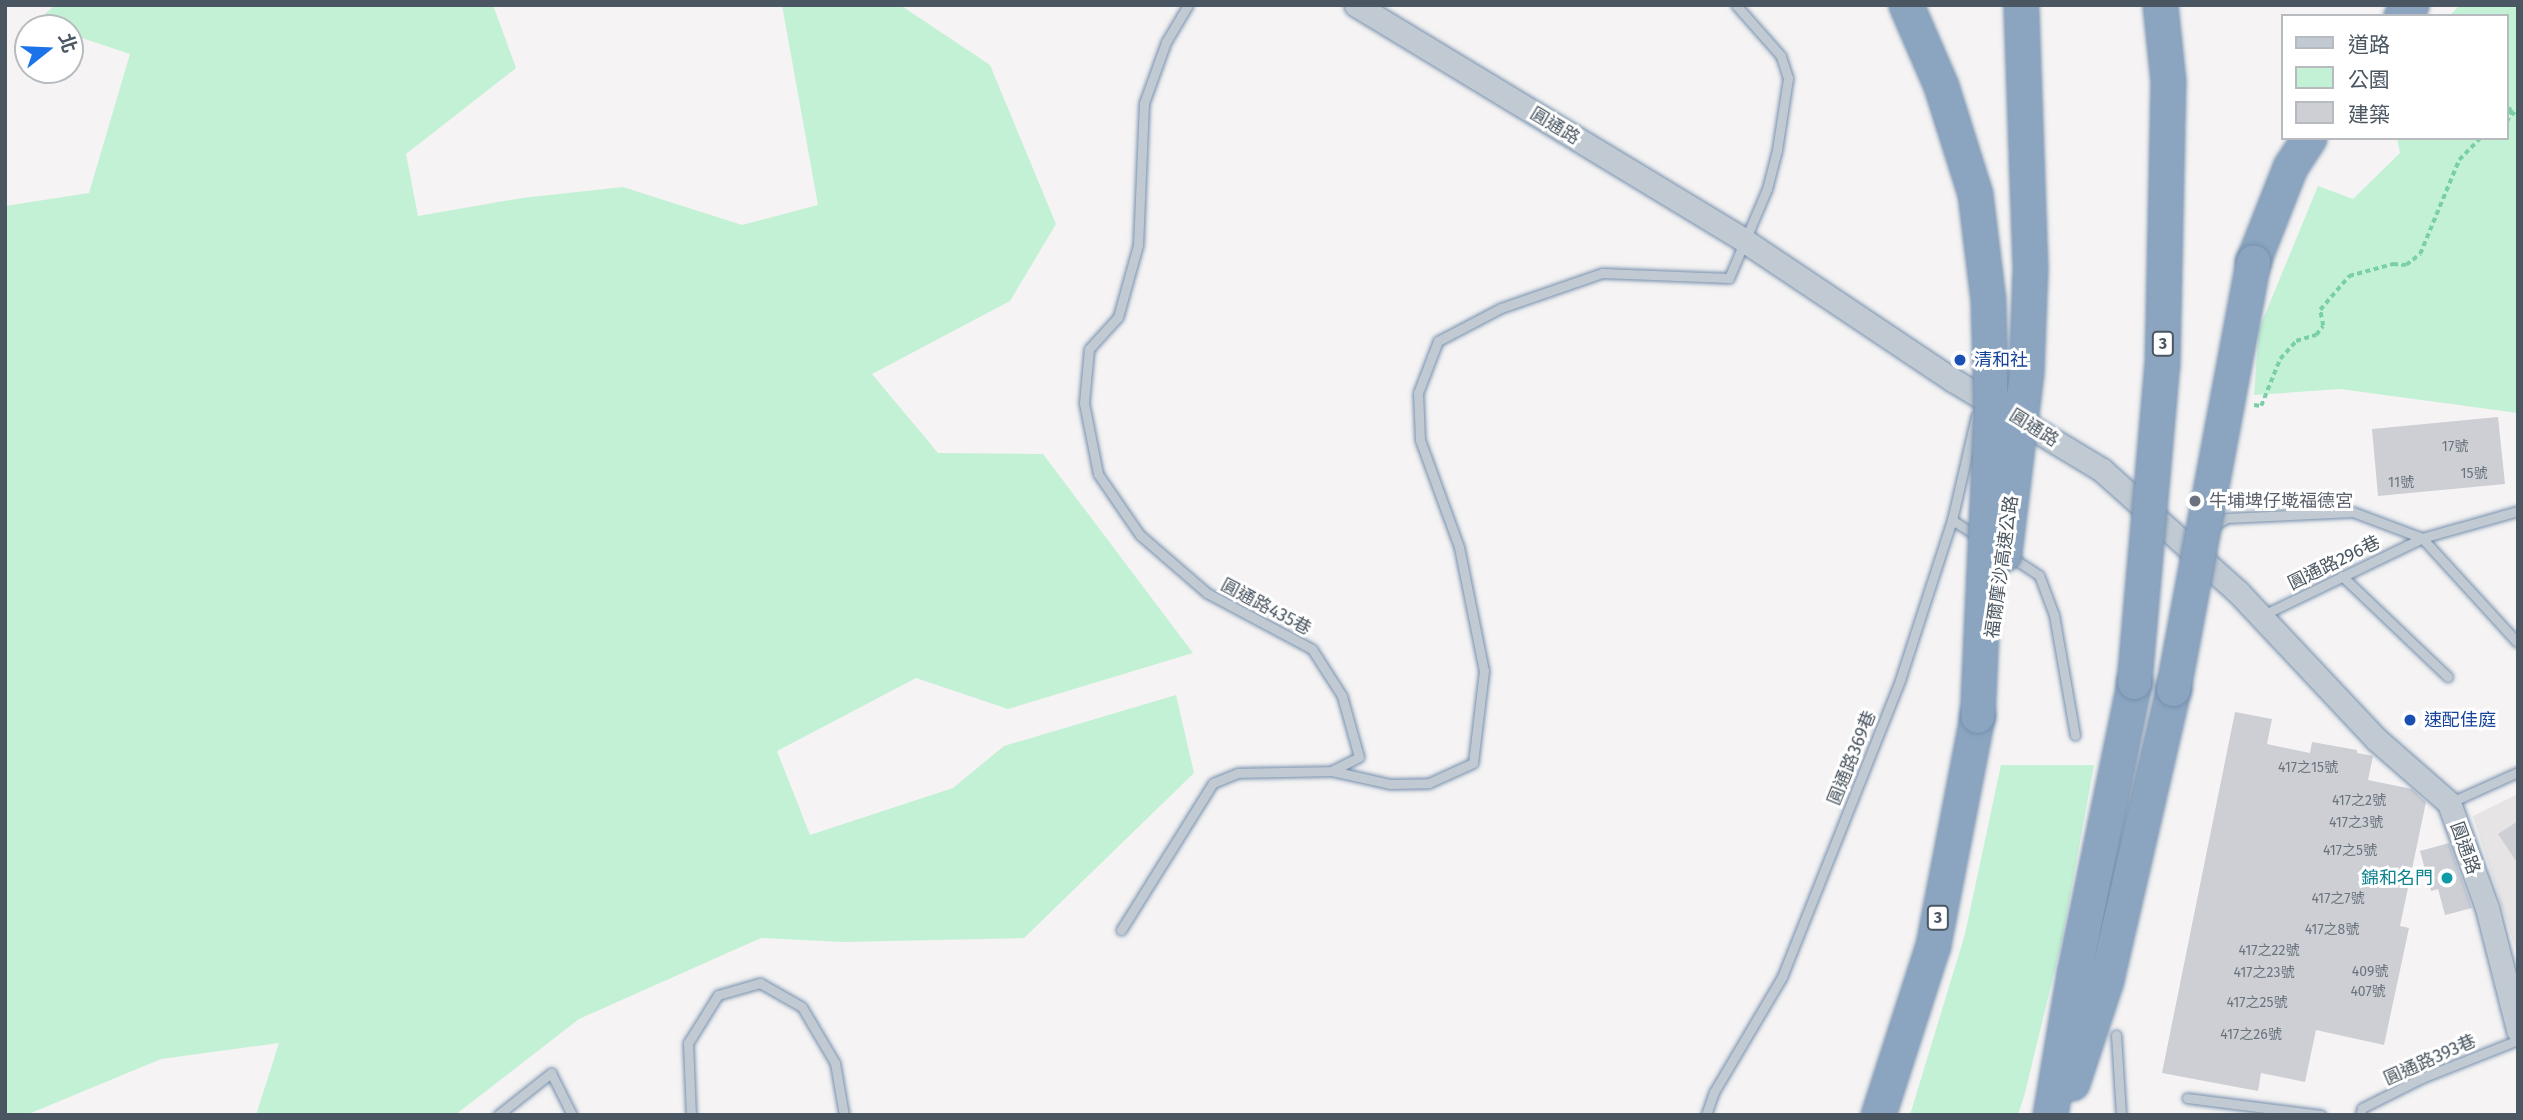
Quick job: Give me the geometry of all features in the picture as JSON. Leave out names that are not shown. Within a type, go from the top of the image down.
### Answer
[{"type":"highway","points":[[1906,5],[1941,86],[1975,194],[1988,300],[1991,412],[1977,716]]},
{"type":"highway","name":"福爾摩沙高速公路","points":[[1878,1115],[1933,945],[1996,613],[2026,373],[2030,267],[2021,5]]},
{"type":"highway","name":"3","points":[[2050,1115],[2074,973],[2134,682],[2163,352],[2168,81],[2160,5]]},
{"type":"highway","points":[[2061,1115],[2106,980],[2173,689],[2253,261],[2290,167],[2308,140]]},
{"type":"street","name":"圓通路","points":[[1356,5],[1745,242],[1953,380],[1981,394],[2102,470],[2260,616],[2376,739],[2449,803],[2487,908],[2518,1030]]},
{"type":"lane","name":"圓通路435巷","points":[[1188,5],[1166,42],[1144,103],[1138,245],[1118,317],[1089,349],[1084,403],[1098,474],[1140,535],[1207,593],[1312,649],[1342,696],[1359,757],[1332,771]]},
{"type":"lane","points":[[1121,930],[1213,783],[1238,773],[1332,771],[1390,784],[1429,783],[1473,763],[1484,671],[1459,547],[1420,440],[1418,393],[1438,341],[1501,308],[1602,273],[1730,278],[1767,189],[1777,150],[1788,78],[1781,56],[1736,5]]},
{"type":"lane","name":"圓通路369巷","points":[[1706,1115],[1714,1092],[1782,977],[1900,680],[1952,520],[1981,394]]},
{"type":"lane","name":"圓通路296巷","points":[[2260,616],[2422,538],[2518,511]]},
{"type":"lane","name":"圓通路296巷","points":[[2183,543],[2227,518],[2353,512],[2422,538]]},
{"type":"lane","points":[[1952,520],[2039,575],[2054,615],[2076,735]]},
{"type":"lane","points":[[2422,538],[2516,642]]},
{"type":"lane","points":[[2342,576],[2448,677]]},
{"type":"lane","points":[[2449,803],[2518,772]]},
{"type":"lane","points":[[691,1115],[688,1043],[718,995],[760,983],[802,1007],[835,1063],[844,1115]]},
{"type":"lane","points":[[2116,1035],[2121,1115]]},
{"type":"lane","name":"圓通路393巷","points":[[2360,1115],[2362,1108],[2422,1078],[2518,1040]]},
{"type":"lane","points":[[498,1115],[507,1111],[551,1073],[572,1115]]},
{"type":"lane","points":[[2187,1098],[2321,1115]]},
{"type":"path","points":[[2509,110],[2518,117]]},
{"type":"path","points":[[2251,404],[2261,405],[2280,359],[2296,341],[2316,335],[2323,326],[2320,310],[2349,276],[2393,264],[2406,265],[2420,254],[2459,160],[2478,140]]},
{"type":"shaded area","points":[[2518,794],[2518,957],[2473,816]]},
{"type":"green space","points":[[55,5],[493,5],[516,68],[406,154],[418,216],[522,198],[623,187],[742,225],[818,205],[782,5],[900,5],[990,65],[1056,224],[1010,301],[872,374],[938,453],[1043,454],[1193,653],[1008,709],[916,678],[777,751],[810,835],[953,788],[1004,746],[1176,695],[1194,773],[1024,938],[843,942],[761,938],[579,1019],[455,1115],[256,1115],[279,1043],[161,1059],[26,1115],[5,1115],[5,206],[89,193],[130,54],[84,39],[84,14],[45,14]]},
{"type":"green space","points":[[2460,5],[2518,5],[2518,413],[2340,389],[2254,395],[2259,329],[2318,186],[2353,199],[2400,153],[2397,140],[2509,140],[2509,14],[2451,14]]},
{"type":"green space","points":[[2001,765],[2094,765],[2062,940],[2025,1093],[2018,1115],[1910,1115],[1965,934]]},
{"type":"building","points":[[2498,417],[2505,484],[2378,496],[2372,429]]},
{"type":"building","points":[[2235,712],[2272,719],[2267,744],[2310,753],[2312,742],[2357,750],[2357,753],[2373,756],[2368,780],[2412,789],[2426,802],[2400,926],[2409,928],[2384,1045],[2316,1030],[2305,1082],[2261,1073],[2258,1091],[2162,1073]]},
{"type":"building","points":[[2518,821],[2518,864],[2498,834]]},
{"type":"building","name":"錦和名門","points":[[2449,843],[2472,908],[2445,915],[2438,889],[2431,891],[2420,851]]},
{"type":"place","name":"清和社","points":[[1960,360]]},
{"type":"place","name":"牛埔埤仔墘福德宮","points":[[2195,501]]},
{"type":"place","name":"速配佳庭","points":[[2410,720]]},
{"type":"place","name":"錦和名門","points":[[2447,878]]}]
